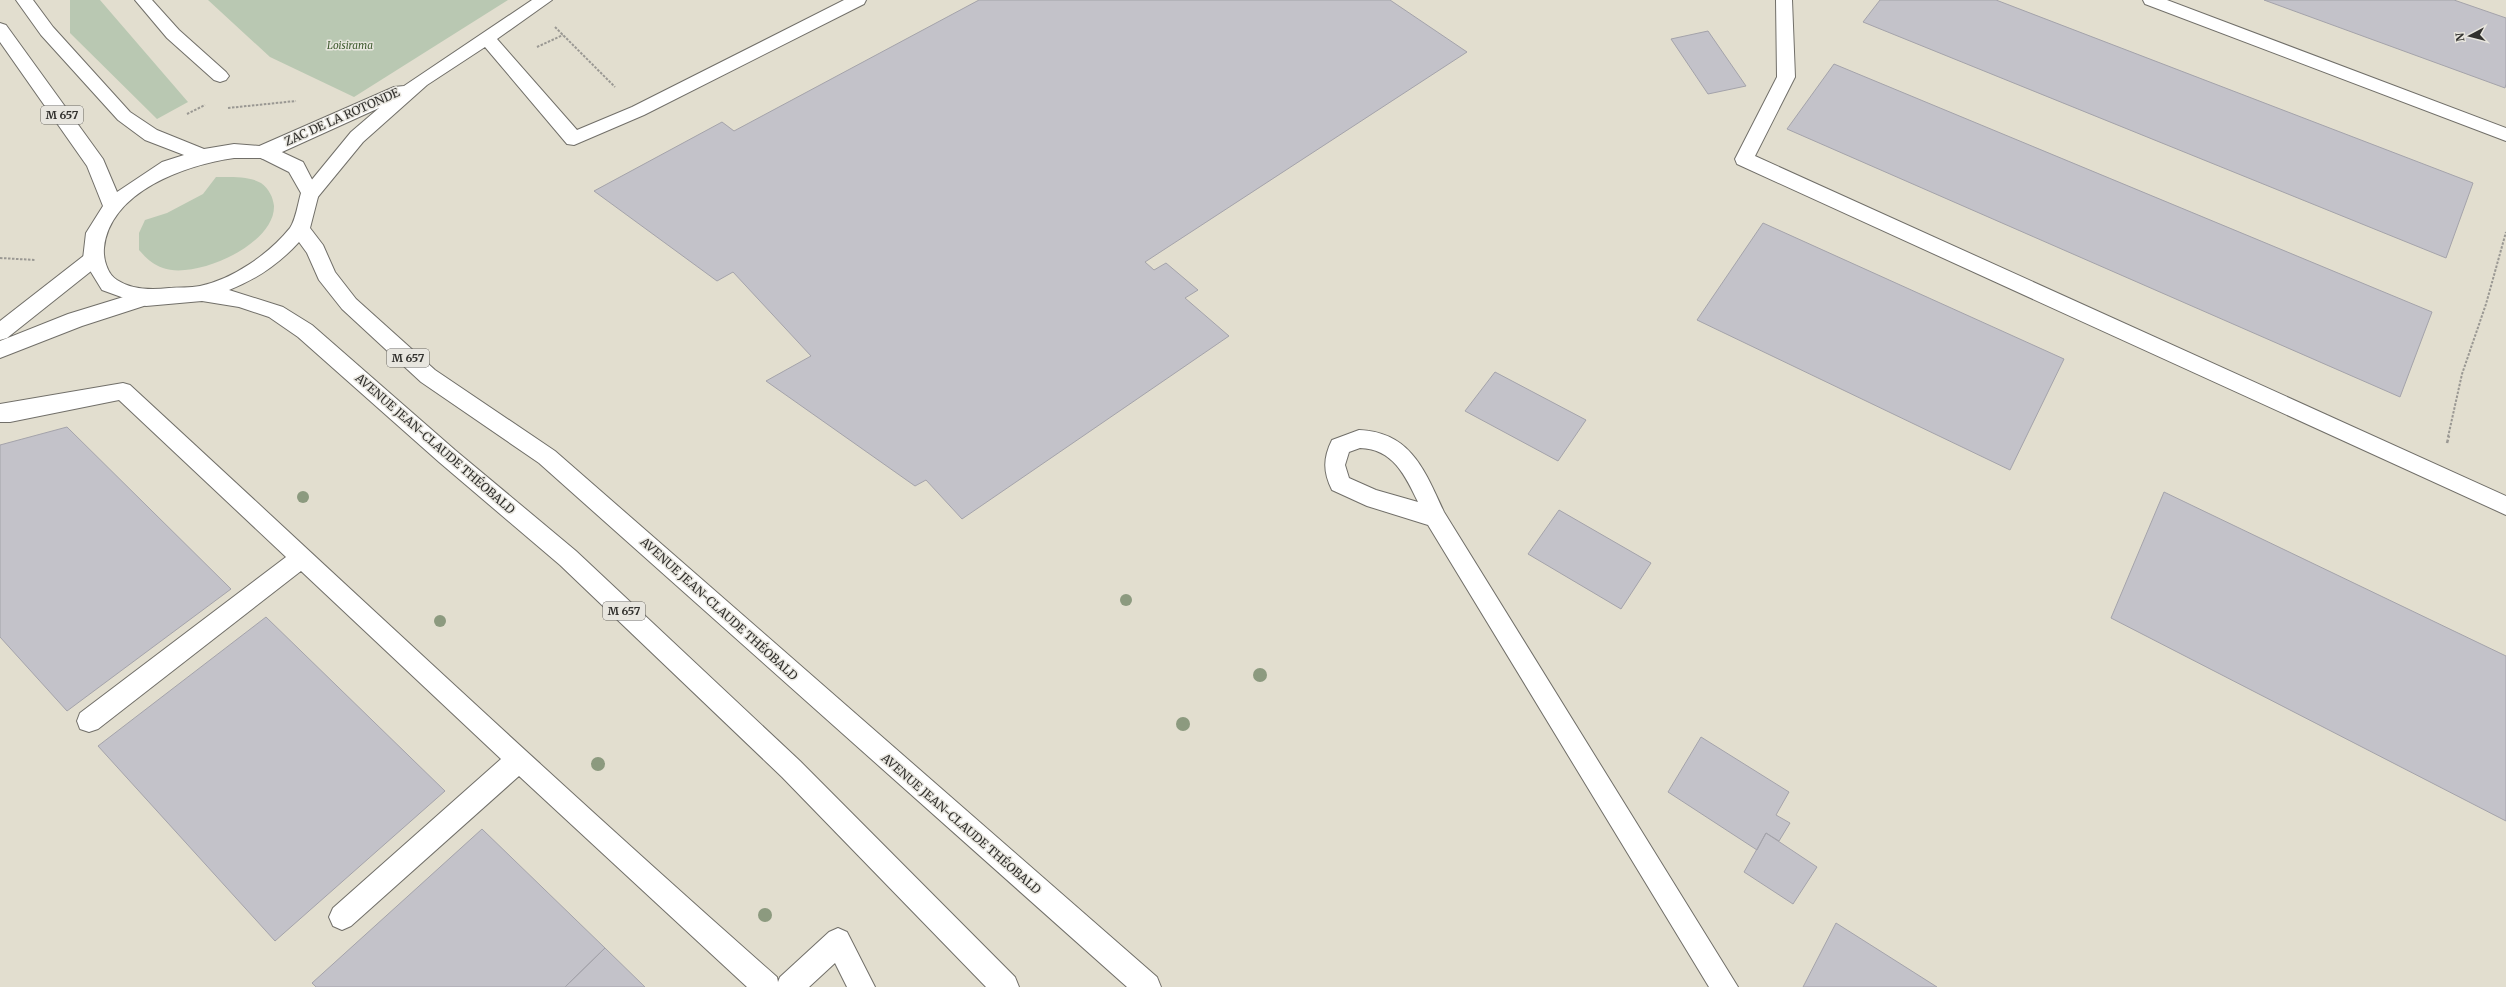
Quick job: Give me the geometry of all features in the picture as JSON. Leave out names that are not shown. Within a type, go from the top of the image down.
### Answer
[{"type":"main road","points":[[24,0],[47,31],[124,116],[151,135],[202,156]]},
{"type":"main road","points":[[143,0],[173,34],[220,76]]},
{"type":"main road","points":[[487,38],[574,139],[638,111],[858,0]]},
{"type":"main road","points":[[1784,0],[1786,78],[1744,159],[2506,506]]},
{"type":"main road","points":[[2151,0],[2506,135]]},
{"type":"main road","name":"ZAC DE LA ROTONDE","points":[[310,193],[357,137],[421,82],[539,3]]},
{"type":"main road","name":"M 657","points":[[0,29],[96,164],[113,206]]},
{"type":"main road","name":"ZAC DE LA ROTONDE","points":[[264,152],[421,82]]},
{"type":"main road","points":[[0,350],[75,320],[146,298],[202,293],[242,277],[276,255],[300,229],[310,193],[296,167],[264,152],[234,151],[202,156],[169,167],[139,184],[113,206],[96,233],[93,259],[109,285],[146,298]]},
{"type":"main road","name":"AVENUE JEAN-CLAUDE THÉOBALD","points":[[300,229],[316,250],[326,275],[349,304],[428,376],[547,457],[1147,987]]},
{"type":"main road","points":[[0,332],[69,280],[93,259]]},
{"type":"main road","name":"AVENUE JEAN-CLAUDE THÉOBALD","points":[[202,293],[240,300],[276,312],[305,331],[447,456],[568,558],[791,769],[1005,987]]},
{"type":"main road","points":[[0,413],[17,412],[123,391],[684,913],[767,987]]},
{"type":"main road","points":[[1436,518],[1402,506],[1361,496],[1340,484],[1334,465],[1340,446],[1354,439],[1375,440],[1392,447],[1409,463],[1436,518],[1724,987]]},
{"type":"main road","points":[[89,722],[303,557]]},
{"type":"main road","points":[[342,917],[519,760]]},
{"type":"main road","points":[[790,987],[838,941],[861,987]]},
{"type":"path","points":[[539,3],[638,111]]},
{"type":"path","points":[[222,107],[301,101]]},
{"type":"path","points":[[151,135],[204,104],[210,105]]},
{"type":"path","points":[[2440,476],[2462,374],[2486,304],[2506,232]]},
{"type":"path","points":[[0,258],[41,260]]},
{"type":"shaded area","points":[[0,0],[2506,0],[2506,987],[0,987]]},
{"type":"green space","points":[[70,0],[100,0],[188,102],[157,119],[70,33]]},
{"type":"green space","name":"Loisirama","points":[[208,0],[508,0],[354,97],[270,57]]},
{"type":"green space","points":[[216,177],[239,177],[251,179],[261,183],[266,188],[272,196],[274,206],[271,220],[262,234],[248,246],[231,256],[212,264],[194,269],[177,270],[163,268],[156,265],[144,256],[139,250],[139,233],[145,220],[167,213],[203,194]]},
{"type":"building","points":[[979,0],[1390,0],[1467,52],[1145,262],[1154,270],[1166,263],[1198,290],[1185,298],[1229,336],[962,519],[926,480],[915,486],[766,381],[811,356],[733,272],[717,281],[594,191],[722,122],[734,131]]},
{"type":"building","points":[[1880,0],[1996,0],[2473,183],[2446,258],[1863,22]]},
{"type":"building","points":[[2264,0],[2454,0],[2506,18],[2505,88]]},
{"type":"building","points":[[1708,31],[1746,86],[1708,94],[1671,39]]},
{"type":"building","points":[[1834,64],[2432,312],[2400,397],[1787,129]]},
{"type":"building","points":[[1763,223],[2064,359],[2010,470],[1697,320]]},
{"type":"building","points":[[1495,372],[1586,420],[1558,461],[1465,411]]},
{"type":"building","points":[[67,427],[231,589],[67,711],[0,637],[0,445]]},
{"type":"building","points":[[2164,492],[2506,656],[2506,821],[2111,618]]},
{"type":"building","points":[[1559,510],[1651,563],[1621,609],[1528,554]]},
{"type":"building","points":[[266,617],[445,791],[275,941],[98,746]]},
{"type":"building","points":[[1701,737],[1789,792],[1776,815],[1790,823],[1779,841],[1766,833],[1757,850],[1668,792]]},
{"type":"building","points":[[482,829],[605,948],[565,987],[316,987],[312,983]]},
{"type":"building","points":[[1766,833],[1817,867],[1793,904],[1744,872]]},
{"type":"building","points":[[1836,923],[1937,987],[1803,987]]},
{"type":"building","points":[[605,948],[645,987],[565,987]]}]
